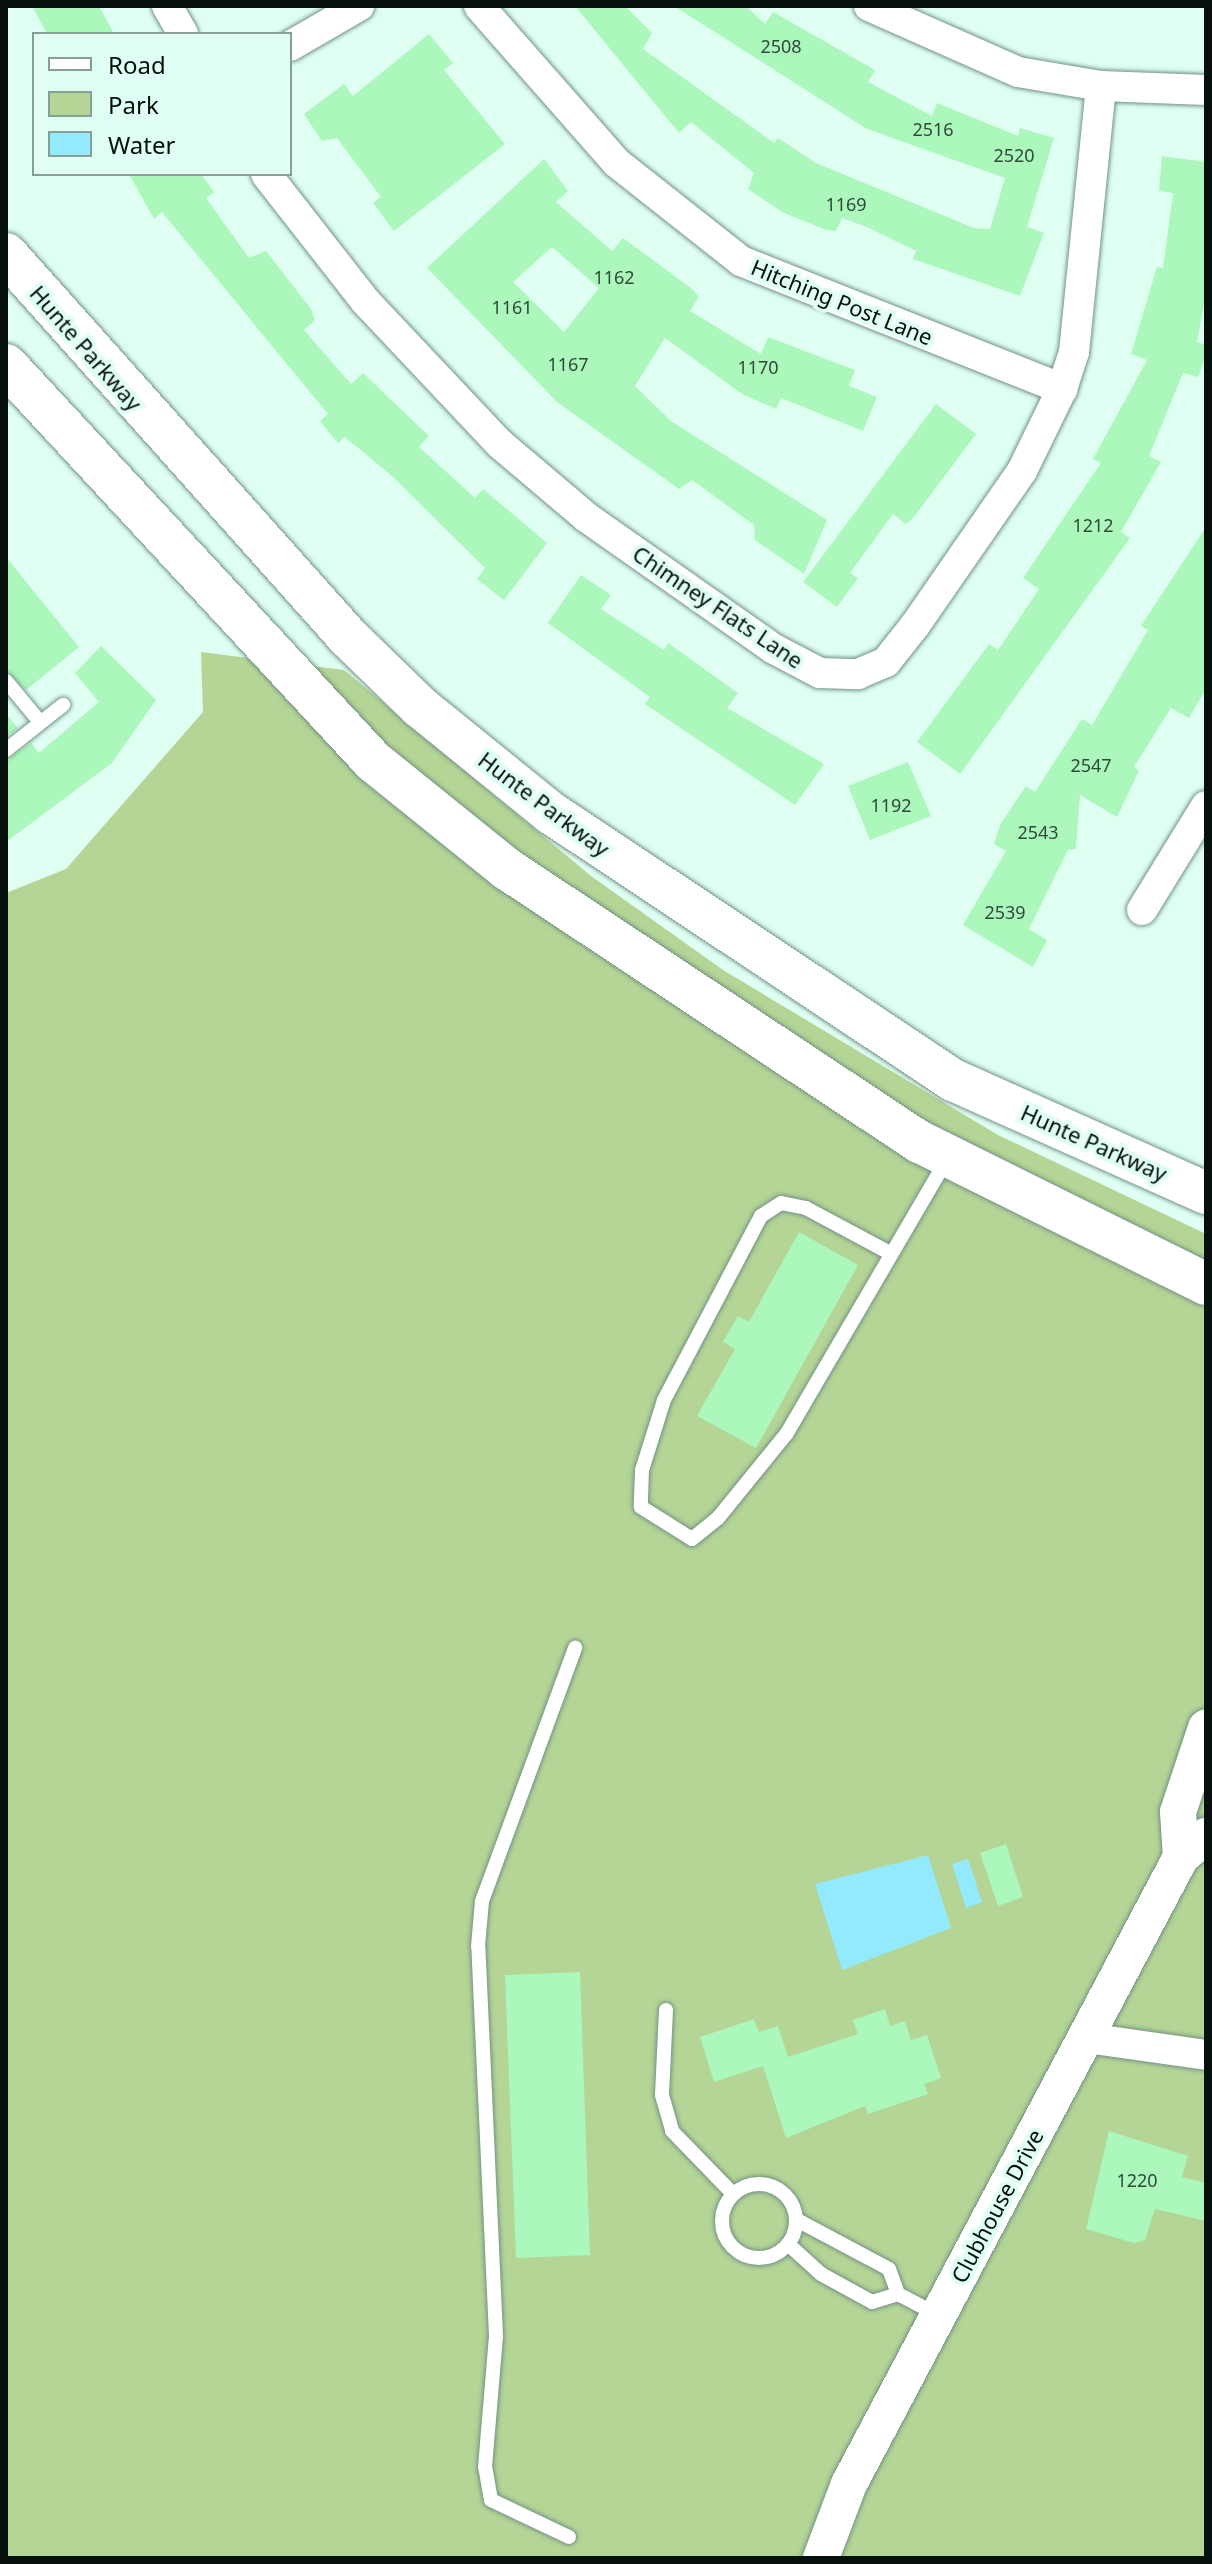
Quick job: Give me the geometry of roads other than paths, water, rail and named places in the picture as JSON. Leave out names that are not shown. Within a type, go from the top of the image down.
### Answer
[{"type":"main road","name":"Hunte Parkway","points":[[6,254],[348,637],[420,707],[551,813],[953,1080],[1206,1193]]},
{"type":"main road","points":[[6,365],[373,761],[531,886],[781,1056],[948,1157],[1206,1284]]},
{"type":"street","points":[[167,6],[182,32]]},
{"type":"street","points":[[292,45],[359,6]]},
{"type":"street","name":"Hitching Post Lane","points":[[479,6],[617,163],[741,261],[1062,389]]},
{"type":"street","points":[[869,6],[1018,72],[1101,86],[1206,90]]},
{"type":"street","name":"Chimney Flats Lane","points":[[268,176],[359,294],[500,444],[586,517],[820,673],[858,674],[886,662],[1022,471],[1062,389],[1074,352],[1101,86]]},
{"type":"street","points":[[1142,910],[1206,806]]},
{"type":"street","name":"Clubhouse Drive","points":[[821,2558],[849,2484],[1087,2038],[1194,1847],[1178,1812],[1206,1728]]},
{"type":"street","points":[[1087,2038],[1206,2055]]},
{"type":"lane","points":[[6,681],[40,722]]},
{"type":"lane","points":[[6,750],[63,705]]},
{"type":"lane","points":[[888,1252],[806,1208],[781,1203],[761,1216],[664,1400],[642,1470],[641,1507],[692,1539],[718,1518],[787,1433],[888,1252],[948,1157]]},
{"type":"lane","points":[[569,2537],[491,2500],[485,2467],[496,2336],[478,1946],[482,1901],[575,1648]]},
{"type":"lane","points":[[666,2010],[662,2095],[672,2131],[733,2194]]},
{"type":"lane","points":[[797,2220],[788,2244],[767,2258],[732,2246],[722,2226],[733,2194],[754,2184],[777,2188],[797,2220],[889,2269],[898,2294],[939,2315]]},
{"type":"lane","points":[[788,2244],[821,2274],[872,2302],[898,2294]]},
{"type":"water","points":[[928,1855],[951,1928],[842,1970],[815,1884]]},
{"type":"water","points":[[968,1859],[982,1902],[966,1908],[952,1864]]}]
